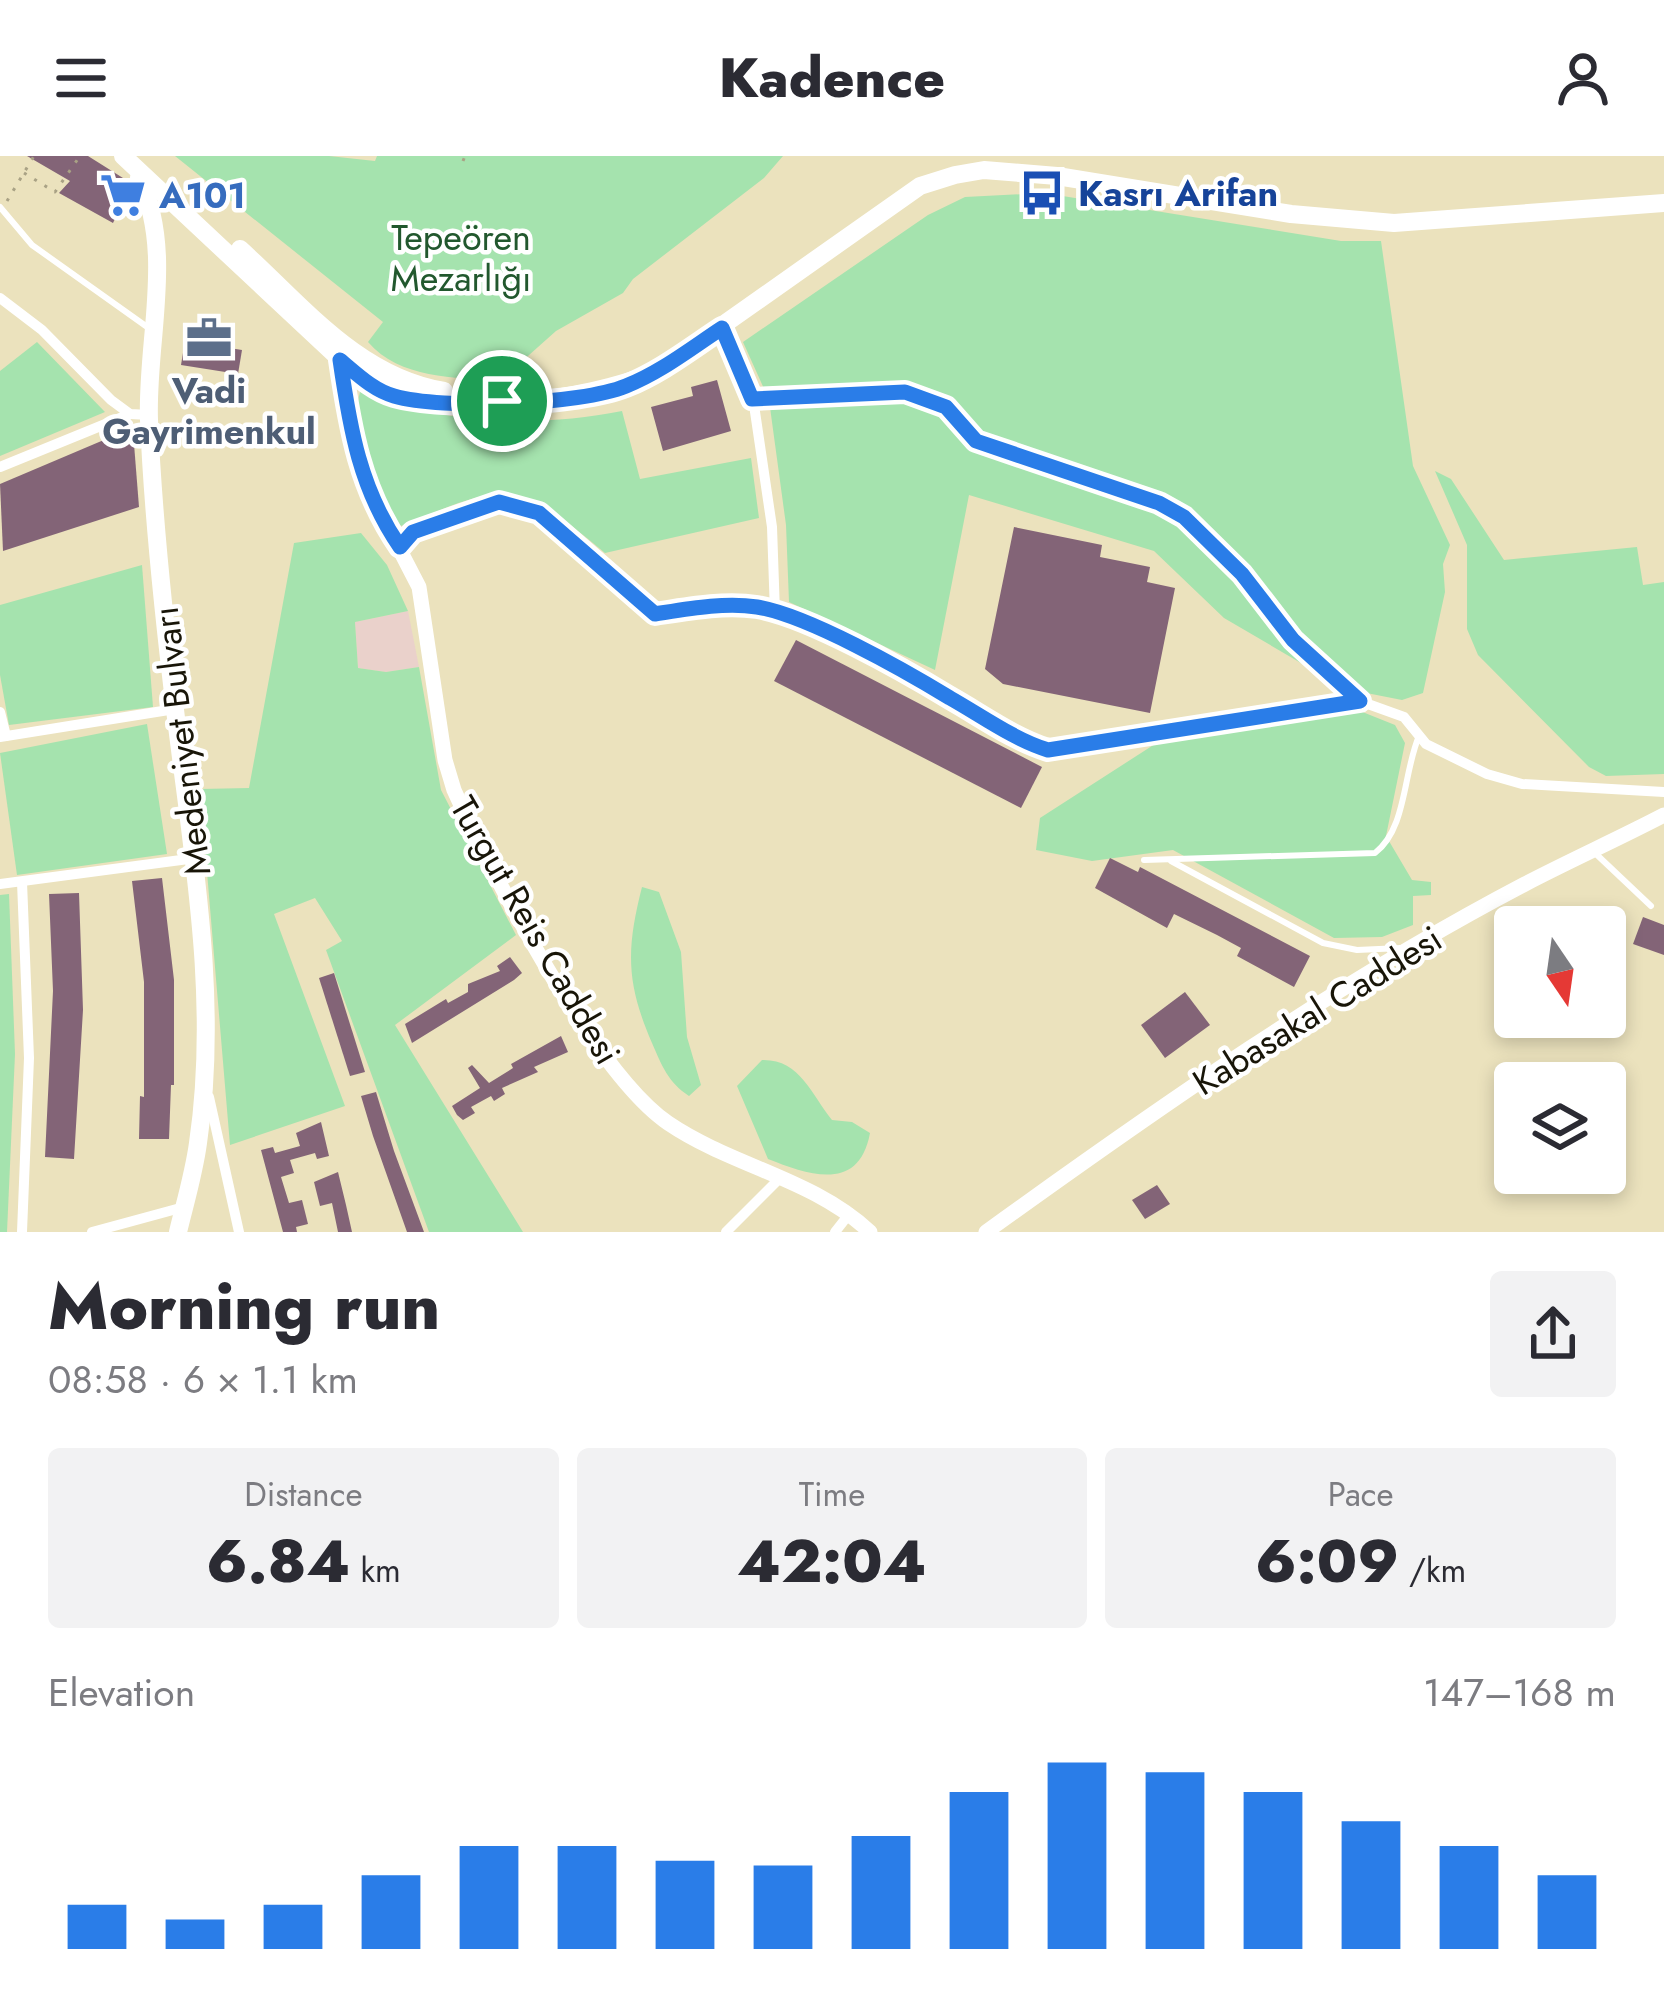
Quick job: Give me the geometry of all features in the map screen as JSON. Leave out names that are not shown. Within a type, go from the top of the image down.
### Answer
[{"type":"main road","points":[[132,159],[378,371],[412,386],[502,401]]},
{"type":"main road","name":"Medeniyet Bulvarı","points":[[132,159],[150,203],[158,247],[139,415],[196,858],[204,1076],[198,1144],[178,1232]]},
{"type":"main road","points":[[158,247],[172,229],[210,229],[340,360],[370,385],[394,396],[547,401],[621,388],[659,370],[920,187],[983,170],[1057,176],[1291,214],[1394,224],[1664,203]]},
{"type":"main road","name":"Medeniyet Bulvarı","points":[[158,247],[178,200]]},
{"type":"street","points":[[0,298],[139,415],[0,467]]},
{"type":"street","points":[[722,328],[752,399],[772,527],[775,613]]},
{"type":"street","name":"Turgut Reis Caddesi","points":[[340,360],[362,477],[400,547],[424,608],[441,734],[454,790],[553,973],[612,1066],[644,1105],[692,1138],[850,1213],[871,1232]]},
{"type":"street","points":[[400,547],[413,532],[499,502],[539,513],[655,614],[703,607],[757,607],[775,613],[938,691],[1028,744],[1048,750],[1360,701],[1404,717],[1419,736],[1450,760],[1522,784],[1664,792]]},
{"type":"street","points":[[0,712],[3,737],[175,709]]},
{"type":"street","name":"Kabasakal Caddesi","points":[[986,1232],[1179,1096],[1416,947],[1664,815]]},
{"type":"street","points":[[0,884],[196,858]]},
{"type":"street","points":[[22,882],[29,1058],[22,1232]]},
{"type":"street","points":[[204,1076],[239,1232]]},
{"type":"street","points":[[726,1232],[781,1177]]},
{"type":"street","points":[[92,1232],[184,1207]]},
{"type":"street","points":[[835,1232],[850,1213]]},
{"type":"lane","points":[[1,208],[32,244],[151,330]]},
{"type":"lane","points":[[1144,860],[1375,853],[1390,841],[1407,764],[1419,736]]},
{"type":"lane","points":[[1593,851],[1651,906]]},
{"type":"lane","points":[[1167,859],[1323,944],[1357,950],[1416,947]]},
{"type":"path","points":[[1,208],[34,156]]},
{"type":"path","points":[[24,173],[55,192],[80,156]]},
{"type":"path","points":[[752,399],[905,392],[946,407],[976,441],[1159,503],[1184,517],[1242,574],[1293,640],[1360,701]]},
{"type":"shaded area","points":[[408,611],[419,667],[386,672],[358,668],[355,622]]},
{"type":"green space","name":"Tepeören Mezarlığı","points":[[175,156],[329,156],[375,161],[377,156],[783,156],[764,178],[633,279],[623,293],[556,331],[500,381],[429,374],[381,354],[368,342],[383,322]]},
{"type":"green space","points":[[1044,193],[1341,241],[1381,241],[1413,466],[1450,545],[1423,693],[1402,700],[1331,686],[1224,618],[1154,551],[969,495],[935,670],[789,602],[786,525],[769,400],[743,342],[928,215],[965,197]]},
{"type":"green space","points":[[37,342],[105,412],[0,456],[0,371]]},
{"type":"green space","points":[[360,392],[423,411],[490,420],[556,420],[622,411],[640,479],[751,458],[759,518],[605,553],[550,511],[509,494],[465,501],[401,526],[367,462],[358,425]]},
{"type":"green space","points":[[1435,471],[1451,479],[1504,560],[1637,547],[1643,585],[1664,582],[1664,774],[1606,776],[1589,767],[1478,655],[1467,629],[1467,545]]},
{"type":"green space","points":[[361,533],[387,565],[408,611],[355,622],[358,668],[386,672],[419,667],[441,790],[516,935],[395,1025],[523,1232],[429,1232],[326,950],[342,941],[315,898],[274,914],[345,1106],[230,1145],[200,789],[249,788],[294,543]]},
{"type":"green space","points":[[142,565],[153,707],[9,725],[0,675],[0,605]]},
{"type":"green space","points":[[1355,709],[1395,725],[1405,743],[1386,836],[1412,880],[1431,882],[1431,895],[1413,896],[1413,925],[1382,937],[1334,938],[1173,850],[1092,861],[1036,850],[1040,818],[1155,744]]},
{"type":"green space","points":[[147,724],[167,854],[17,875],[0,753]]},
{"type":"green space","points":[[642,887],[659,892],[681,952],[687,1037],[701,1085],[689,1096],[663,1066],[637,1002],[631,948]]},
{"type":"green space","points":[[9,894],[15,1054],[7,1232],[0,1232],[0,895]]},
{"type":"green space","points":[[762,1060],[795,1072],[832,1120],[852,1122],[870,1133],[855,1165],[844,1172],[815,1174],[768,1159],[737,1086]]},
{"type":"building","points":[[27,156],[88,156],[123,178],[120,183],[129,189],[113,223],[59,193],[70,181]]},
{"type":"building","points":[[185,341],[242,350],[238,374],[181,365]]},
{"type":"building","points":[[717,380],[731,431],[663,451],[651,407],[693,396],[691,387]]},
{"type":"building","points":[[125,431],[134,444],[139,507],[3,551],[0,484]]},
{"type":"building","points":[[1014,527],[1102,545],[1100,557],[1150,567],[1147,582],[1175,588],[1150,713],[1003,684],[985,669]]},
{"type":"building","points":[[796,640],[1042,767],[1021,808],[774,681]]},
{"type":"building","points":[[1110,858],[1138,872],[1140,867],[1310,956],[1294,987],[1237,956],[1241,948],[1217,935],[1174,914],[1167,928],[1095,888]]},
{"type":"building","points":[[162,878],[174,980],[174,1085],[169,1139],[139,1139],[140,1096],[144,1097],[144,982],[132,881]]},
{"type":"building","points":[[79,893],[83,1010],[74,1159],[45,1157],[53,991],[49,894]]},
{"type":"building","points":[[1643,917],[1664,925],[1664,955],[1633,944]]},
{"type":"building","points":[[510,957],[522,973],[412,1043],[405,1024],[446,999],[448,1003],[468,992],[468,984],[500,971],[497,966]]},
{"type":"building","points":[[334,973],[365,1072],[350,1076],[319,978]]},
{"type":"building","points":[[1185,992],[1210,1025],[1165,1058],[1141,1025]]},
{"type":"building","points":[[561,1036],[568,1052],[502,1088],[505,1094],[494,1101],[491,1096],[471,1107],[475,1113],[463,1120],[457,1115],[452,1106],[480,1088],[468,1068],[472,1065],[489,1083],[513,1068],[511,1064]]},
{"type":"building","points":[[376,1092],[424,1232],[407,1232],[373,1136],[361,1096]]},
{"type":"building","points":[[321,1122],[329,1156],[317,1159],[315,1153],[290,1160],[294,1173],[281,1177],[289,1203],[302,1200],[308,1224],[296,1227],[297,1232],[283,1232],[261,1150],[273,1147],[275,1153],[300,1146],[296,1133]]},
{"type":"building","points":[[338,1172],[352,1232],[338,1232],[332,1203],[320,1206],[314,1182]]},
{"type":"building","points":[[1157,1185],[1170,1204],[1145,1219],[1132,1200]]},
{"type":"place","name":"Kasrı Arifan","points":[[1042,193]]},
{"type":"place","name":"A101","points":[[123,195]]},
{"type":"place","name":"Vadi Gayrimenkul","points":[[209,338]]},
{"type":"route","points":[[722,328],[752,399],[905,392],[946,407],[976,441],[1132,493],[1184,517],[1268,603],[1314,662],[1360,701],[1048,750],[1028,744],[938,691],[800,621],[757,607],[703,607],[655,614],[539,513],[499,502],[413,532],[400,547],[362,477],[340,360],[370,385],[394,396],[502,401],[547,401],[621,388],[659,370],[722,328]]}]
